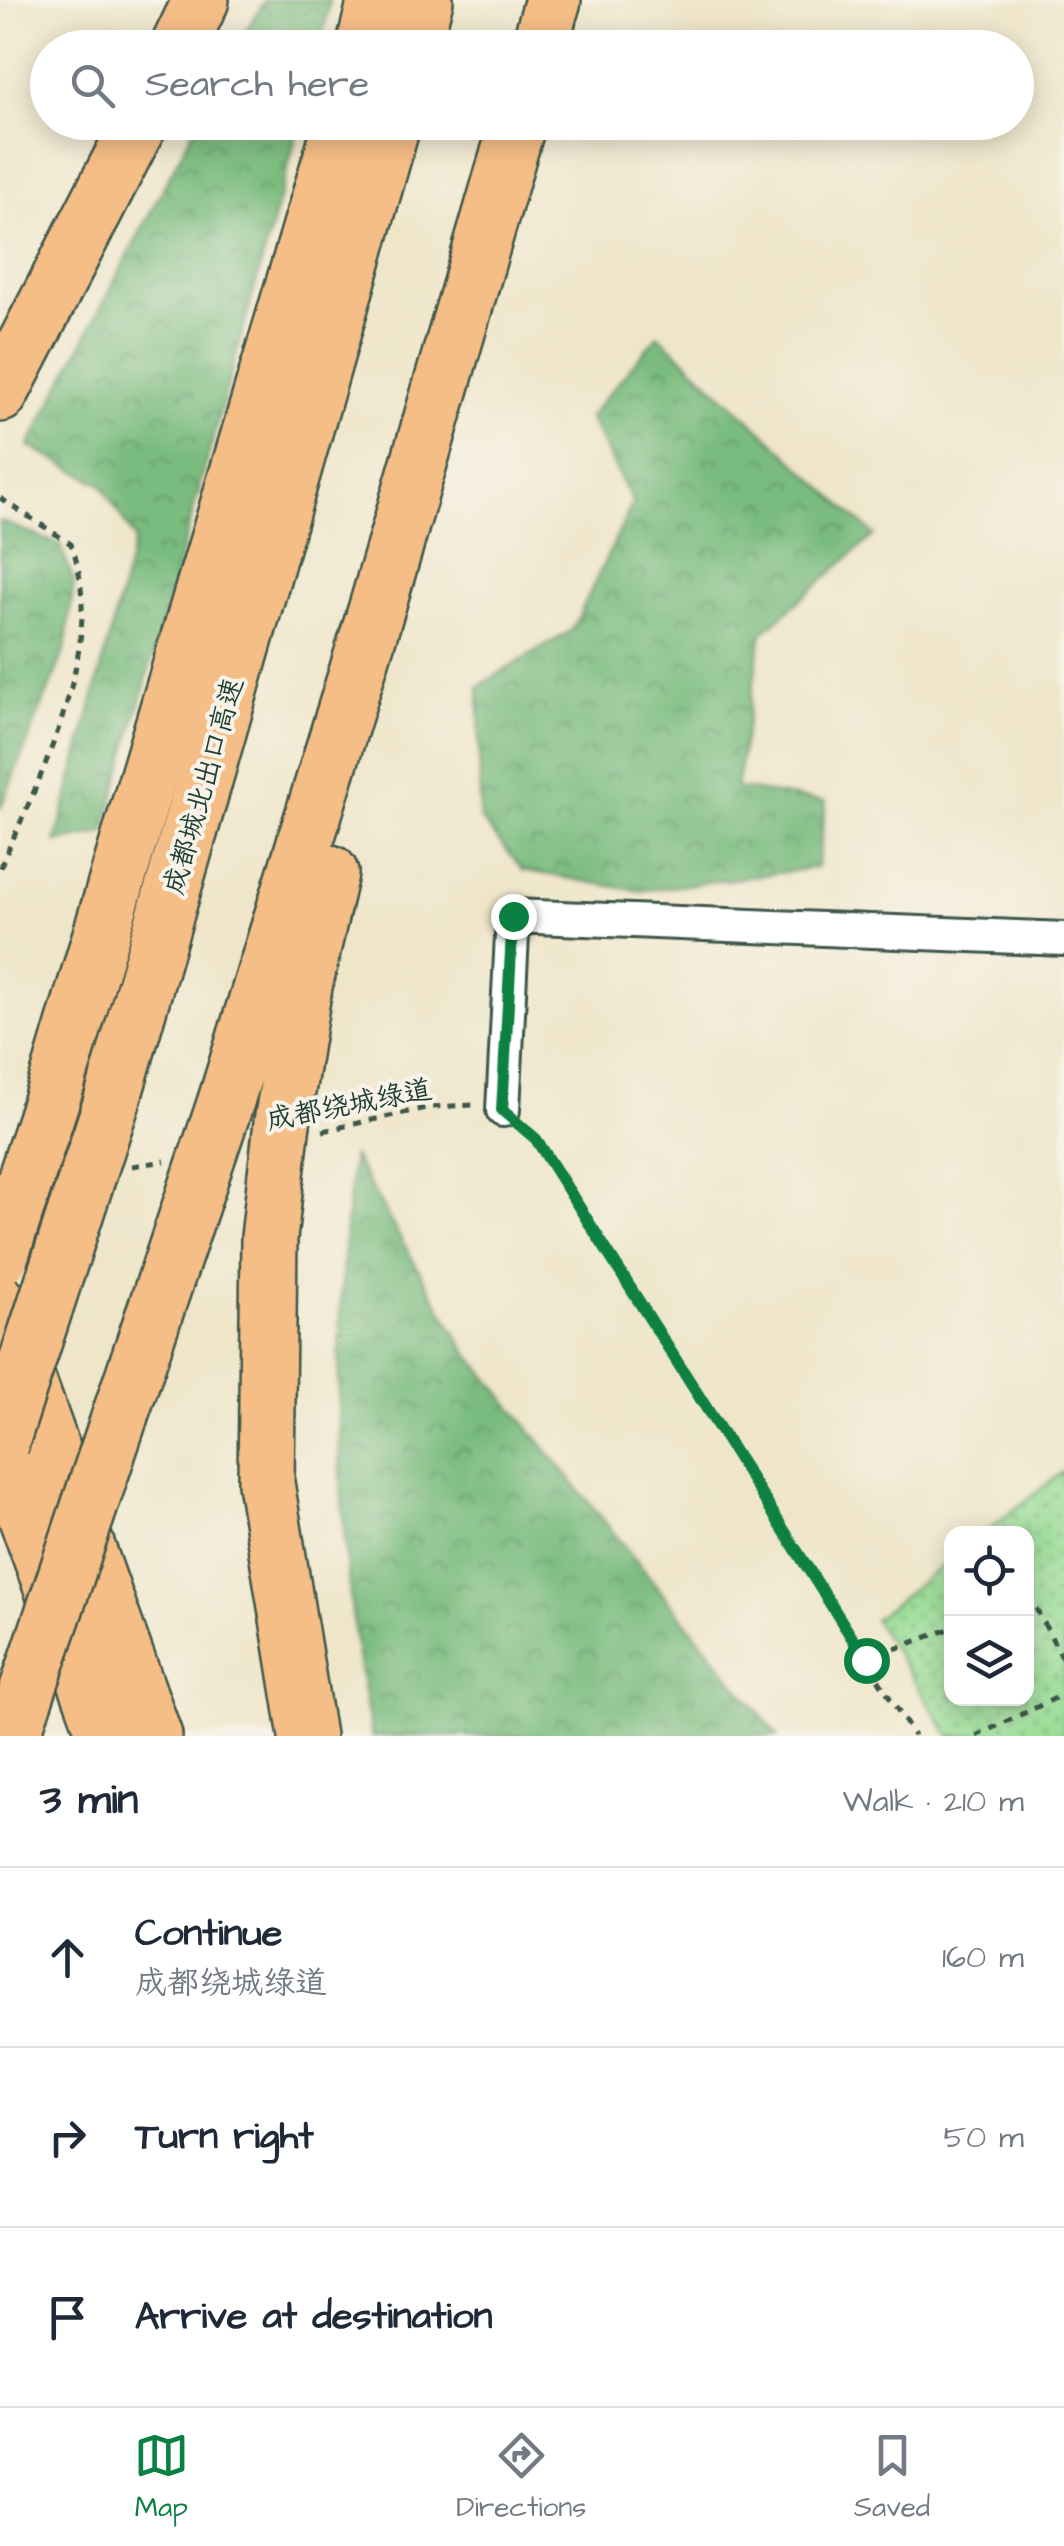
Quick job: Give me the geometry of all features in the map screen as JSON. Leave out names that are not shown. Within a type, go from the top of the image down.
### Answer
[{"type":"highway","points":[[187,30],[202,0]]},
{"type":"highway","points":[[368,30],[376,0]]},
{"type":"highway","points":[[416,30],[424,0]]},
{"type":"highway","points":[[544,30],[553,0]]},
{"type":"highway","points":[[0,338],[130,140]]},
{"type":"highway","points":[[0,394],[131,140]]},
{"type":"highway","name":"成都城北出口高速","points":[[0,1257],[57,1083],[337,140]]},
{"type":"highway","name":"成都城北出口高速","points":[[0,1444],[112,1101],[387,140]]},
{"type":"highway","points":[[12,1736],[226,1101],[452,355],[513,140]]},
{"type":"highway","points":[[307,1736],[266,1483],[269,1238],[290,1144],[313,948],[373,678],[426,483],[452,355]]},
{"type":"highway","points":[[0,1303],[154,1736]]},
{"type":"highway","points":[[0,1444],[106,1736]]},
{"type":"street","points":[[502,1110],[513,916],[1064,939]]},
{"type":"path","points":[[0,498],[71,544],[85,593],[69,688],[49,755],[0,868]]},
{"type":"path","name":"成都绕城绿道","points":[[290,1144],[430,1107],[473,1104],[502,1110]]},
{"type":"path","points":[[502,1110],[536,1139],[914,1736]]},
{"type":"path","points":[[128,1166],[177,1160]]},
{"type":"path","points":[[1034,1606],[1064,1661]]},
{"type":"path","points":[[866,1660],[944,1631]]},
{"type":"path","points":[[976,1736],[1064,1694]]},
{"type":"green space","points":[[265,0],[330,0],[324,30],[246,30]]},
{"type":"green space","points":[[188,140],[295,140],[104,833],[56,842],[135,539],[102,485],[29,446]]},
{"type":"green space","points":[[658,335],[874,535],[762,633],[736,788],[826,802],[817,868],[639,891],[523,870],[480,818],[479,686],[572,630],[633,503],[589,417]]},
{"type":"green space","points":[[0,521],[60,545],[74,582],[65,650],[0,809]]},
{"type":"green space","points":[[353,1157],[464,1348],[778,1736],[372,1736],[350,1593],[340,1447],[341,1301]]},
{"type":"green space","points":[[1064,1471],[1064,1736],[950,1736],[874,1619],[944,1564],[944,1706],[1034,1706],[1034,1526],[993,1526]]},
{"type":"route","points":[[513,916],[502,1110],[536,1139],[866,1660]]}]
